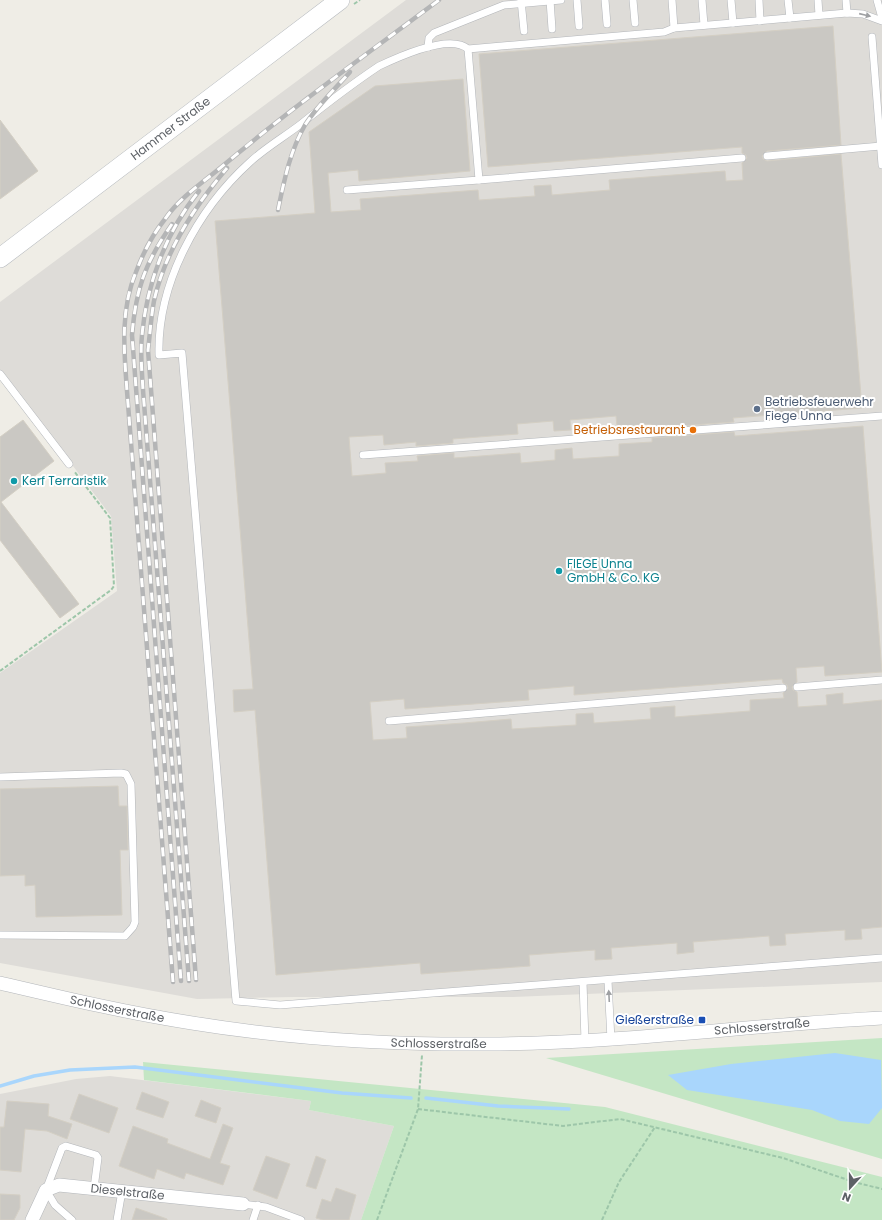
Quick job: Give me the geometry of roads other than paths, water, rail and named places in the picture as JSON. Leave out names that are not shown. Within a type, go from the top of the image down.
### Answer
[{"type":"main road","name":"Hammer Straße","points":[[0,258],[340,0]]},
{"type":"street","name":"Schlosserstraße","points":[[0,983],[142,1014],[263,1033],[336,1040],[435,1043],[611,1040],[882,1018]]},
{"type":"street","name":"Dieselstraße","points":[[46,1190],[59,1185],[243,1204]]},
{"type":"street","points":[[32,1220],[46,1190]]},
{"type":"lane","points":[[550,0],[552,29]]},
{"type":"lane","points":[[428,47],[429,38],[434,33],[504,5],[522,2],[561,0]]},
{"type":"lane","points":[[577,0],[579,26]]},
{"type":"lane","points":[[605,0],[607,24]]},
{"type":"lane","points":[[633,0],[635,23]]},
{"type":"lane","points":[[672,0],[674,28]]},
{"type":"lane","points":[[702,0],[704,25]]},
{"type":"lane","points":[[731,0],[733,23]]},
{"type":"lane","points":[[759,0],[760,21]]},
{"type":"lane","points":[[788,0],[790,18]]},
{"type":"lane","points":[[818,0],[819,15]]},
{"type":"lane","points":[[846,0],[847,13]]},
{"type":"lane","points":[[877,0],[882,20]]},
{"type":"lane","points":[[522,2],[524,31]]},
{"type":"lane","points":[[882,20],[863,14],[847,13],[819,15],[674,28],[664,32],[468,49],[460,44],[428,47],[396,58],[379,66],[250,162],[221,192],[197,226],[178,264],[168,291],[162,315],[159,355],[182,353],[236,1000],[280,1005],[608,981],[882,958]]},
{"type":"lane","points":[[872,37],[878,62],[880,146],[882,165]]},
{"type":"lane","points":[[468,49],[479,180]]},
{"type":"lane","points":[[767,156],[880,146]]},
{"type":"lane","points":[[347,190],[742,158]]},
{"type":"lane","points":[[0,374],[69,464]]},
{"type":"lane","points":[[363,455],[882,416]]},
{"type":"lane","points":[[797,687],[882,680]]},
{"type":"lane","points":[[389,721],[783,688]]},
{"type":"lane","points":[[0,777],[121,772],[126,774],[131,784],[135,922],[133,927],[125,936],[0,935]]},
{"type":"lane","points":[[608,981],[611,1040]]},
{"type":"lane","points":[[583,982],[585,1041]]},
{"type":"lane","points":[[72,1220],[55,1205],[46,1190],[62,1148],[66,1146],[96,1155],[98,1158],[94,1188]]},
{"type":"lane","points":[[117,1220],[122,1191]]},
{"type":"lane","points":[[243,1204],[258,1205],[301,1220]]},
{"type":"lane","points":[[253,1220],[258,1205]]},
{"type":"water","points":[[835,1053],[881,1060],[882,1108],[869,1124],[840,1121],[812,1110],[687,1090],[668,1075],[731,1064]]},
{"type":"waterway","points":[[0,1086],[34,1076],[70,1070],[135,1067],[342,1093],[411,1098]]},
{"type":"waterway","points":[[426,1098],[498,1106],[569,1109]]},
{"type":"railway","points":[[173,982],[124,346],[125,316],[131,286],[152,237],[171,211],[185,196],[304,101],[439,0]]},
{"type":"railway","points":[[278,210],[288,166],[295,145],[305,125],[326,98],[350,72]]},
{"type":"railway","points":[[196,980],[148,350],[154,301],[165,265],[173,247],[192,214],[227,168]]},
{"type":"railway","points":[[189,981],[141,349],[148,296],[160,259],[177,223],[199,191]]},
{"type":"railway","points":[[172,224],[155,251],[143,276],[136,303],[132,335],[181,981]]},
{"type":"place","name":"Betriebsfeuerwehr Fiege Unna","points":[[757,409]]},
{"type":"place","name":"Betriebsrestaurant","points":[[693,430]]},
{"type":"place","name":"Kerf Terraristik","points":[[14,481]]},
{"type":"place","name":"FIEGE Unna GmbH & Co. KG","points":[[559,571]]},
{"type":"place","name":"Gießerstraße","points":[[702,1020]]}]
